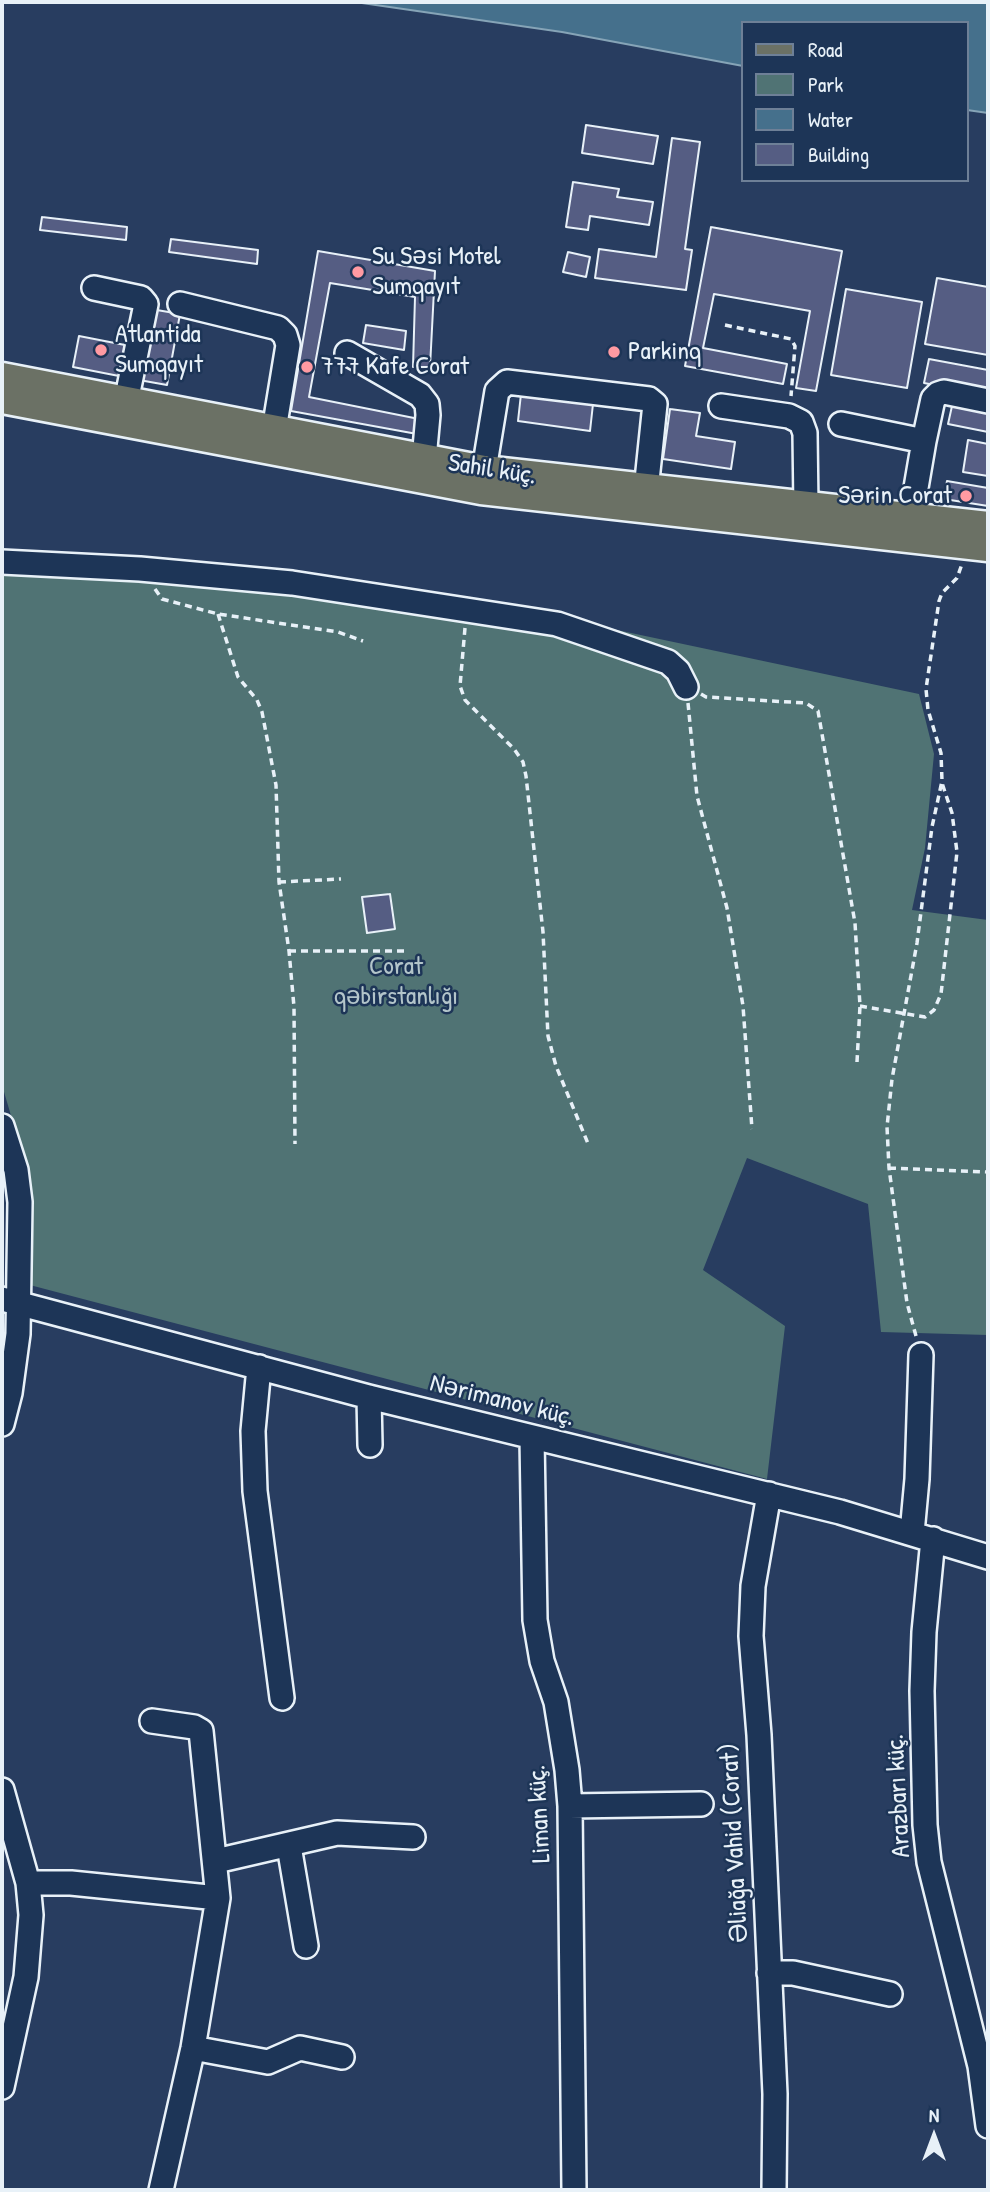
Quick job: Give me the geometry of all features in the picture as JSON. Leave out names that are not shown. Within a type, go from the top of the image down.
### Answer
[{"type":"main road","name":"Sahil küç.","points":[[2,377],[484,470],[988,526]]},
{"type":"main road","name":"Sahil küç.","points":[[2,399],[481,490],[977,545]]},
{"type":"street","points":[[94,288],[141,298],[146,304],[127,402]]},
{"type":"street","points":[[180,304],[278,328],[285,335],[288,345],[274,430]]},
{"type":"street","points":[[346,354],[420,395],[427,404],[424,459]]},
{"type":"street","points":[[484,470],[497,391],[507,382],[649,399],[655,404],[646,489]]},
{"type":"street","points":[[911,517],[933,400],[944,392],[988,401]]},
{"type":"street","points":[[721,406],[789,416],[801,422],[805,433],[806,507]]},
{"type":"street","points":[[841,424],[924,441]]},
{"type":"street","points":[[2,562],[140,569],[292,583],[557,624],[668,662],[678,671],[686,687]]},
{"type":"street","points":[[2,1126],[19,1186],[10,1301],[15,1363],[2,1424]]},
{"type":"street","name":"Nərimanov küç.","points":[[10,1301],[369,1397],[769,1494],[922,1536],[988,1558]]},
{"type":"street","name":"Arazbarı küç.","points":[[921,1355],[917,1479],[922,1536],[925,1825],[929,1862],[980,2066],[988,2126]]},
{"type":"street","points":[[259,1367],[253,1431],[255,1491],[282,1698]]},
{"type":"street","points":[[369,1397],[370,1446]]},
{"type":"street","name":"Liman küç.","points":[[532,1438],[536,1629],[542,1661],[558,1712],[570,1806],[574,2190]]},
{"type":"street","name":"Əliağa Vahid (Corat)","points":[[769,1494],[753,1586],[751,1636],[759,1735],[775,2094],[774,2190]]},
{"type":"street","points":[[152,1721],[194,1727],[201,1731],[218,1898],[192,2048],[161,2190]]},
{"type":"street","points":[[2,1790],[28,1883],[31,1943],[2,2087]]},
{"type":"street","points":[[570,1806],[701,1804]]},
{"type":"street","points":[[216,1861],[337,1833],[413,1837]]},
{"type":"street","points":[[289,1846],[306,1946]]},
{"type":"street","points":[[28,1883],[71,1883],[218,1898]]},
{"type":"street","points":[[769,1973],[793,1973],[891,1994]]},
{"type":"street","points":[[192,2048],[268,2062],[300,2048],[342,2057]]},
{"type":"path","points":[[725,325],[791,339],[795,346],[789,416]]},
{"type":"path","points":[[921,1355],[907,1303],[889,1168],[887,1127],[917,943],[932,827],[942,781],[941,753],[928,710],[926,690],[939,601],[977,545]]},
{"type":"path","points":[[140,569],[162,598],[218,614],[338,632],[363,641]]},
{"type":"path","points":[[467,609],[460,686],[464,700],[514,749],[523,762],[543,932],[548,1037],[556,1066],[589,1146]]},
{"type":"path","points":[[218,614],[238,677],[257,700],[262,712],[276,785],[279,882],[294,1007],[295,1144]]},
{"type":"path","points":[[752,1129],[743,1006],[727,908],[697,796],[686,687],[706,696],[806,703],[818,711],[855,923],[860,1006],[857,1062]]},
{"type":"path","points":[[860,1006],[925,1017],[934,1010],[940,994],[957,852],[952,813],[942,781]]},
{"type":"path","points":[[279,882],[341,879]]},
{"type":"path","points":[[289,951],[407,951]]},
{"type":"path","points":[[889,1168],[988,1172]]},
{"type":"green space","name":"Corat qəbirstanlığı","points":[[2,556],[499,605],[919,694],[934,754],[925,848],[912,910],[988,920],[988,1335],[881,1332],[868,1204],[747,1158],[703,1270],[785,1326],[767,1479],[26,1284],[31,1235],[29,1177],[2,1085]]},
{"type":"water","points":[[355,2],[988,2],[988,113],[969,110],[969,21],[741,21],[741,66],[562,32]]},
{"type":"building","points":[[586,125],[658,136],[653,164],[582,153]]},
{"type":"building","points":[[672,138],[700,142],[685,249],[692,250],[686,290],[595,278],[599,249],[656,257]]},
{"type":"building","points":[[573,182],[619,189],[617,197],[653,202],[649,225],[590,216],[588,230],[566,227]]},
{"type":"building","points":[[42,217],[127,227],[126,240],[40,230]]},
{"type":"building","points":[[711,227],[842,251],[816,391],[796,388],[810,311],[714,294],[703,348],[787,364],[783,384],[685,366]]},
{"type":"building","points":[[171,239],[258,250],[257,264],[169,252]]},
{"type":"building","points":[[318,251],[435,271],[430,367],[413,367],[415,297],[330,283],[309,397],[419,419],[417,434],[291,411]]},
{"type":"building","points":[[568,252],[590,257],[586,277],[563,272]]},
{"type":"building","points":[[937,278],[988,287],[988,355],[925,344]]},
{"type":"building","points":[[846,289],[922,302],[907,388],[831,375]]},
{"type":"building","points":[[151,309],[180,314],[167,385],[139,380]]},
{"type":"building","points":[[366,325],[406,331],[404,350],[363,343]]},
{"type":"building","points":[[79,336],[125,345],[119,376],[73,367]]},
{"type":"building","points":[[929,359],[988,370],[988,395],[924,383]]},
{"type":"building","points":[[521,394],[593,404],[590,431],[518,421]]},
{"type":"building","points":[[952,406],[988,413],[988,432],[948,424]]},
{"type":"building","points":[[670,409],[700,413],[696,436],[735,442],[731,469],[663,459]]},
{"type":"building","points":[[968,440],[988,444],[988,476],[963,472]]},
{"type":"building","points":[[947,481],[988,488],[988,506],[944,499]]},
{"type":"building","points":[[390,894],[395,929],[367,933],[362,897]]},
{"type":"place","name":"Su Səsi Motel Sumqayıt","points":[[358,272]]},
{"type":"place","name":"Atlantida Sumqayıt","points":[[101,350]]},
{"type":"place","name":"Parkinq","points":[[614,352]]},
{"type":"place","name":"777 Kafe Corat","points":[[307,367]]},
{"type":"place","name":"Sərin Corat","points":[[966,496]]}]
